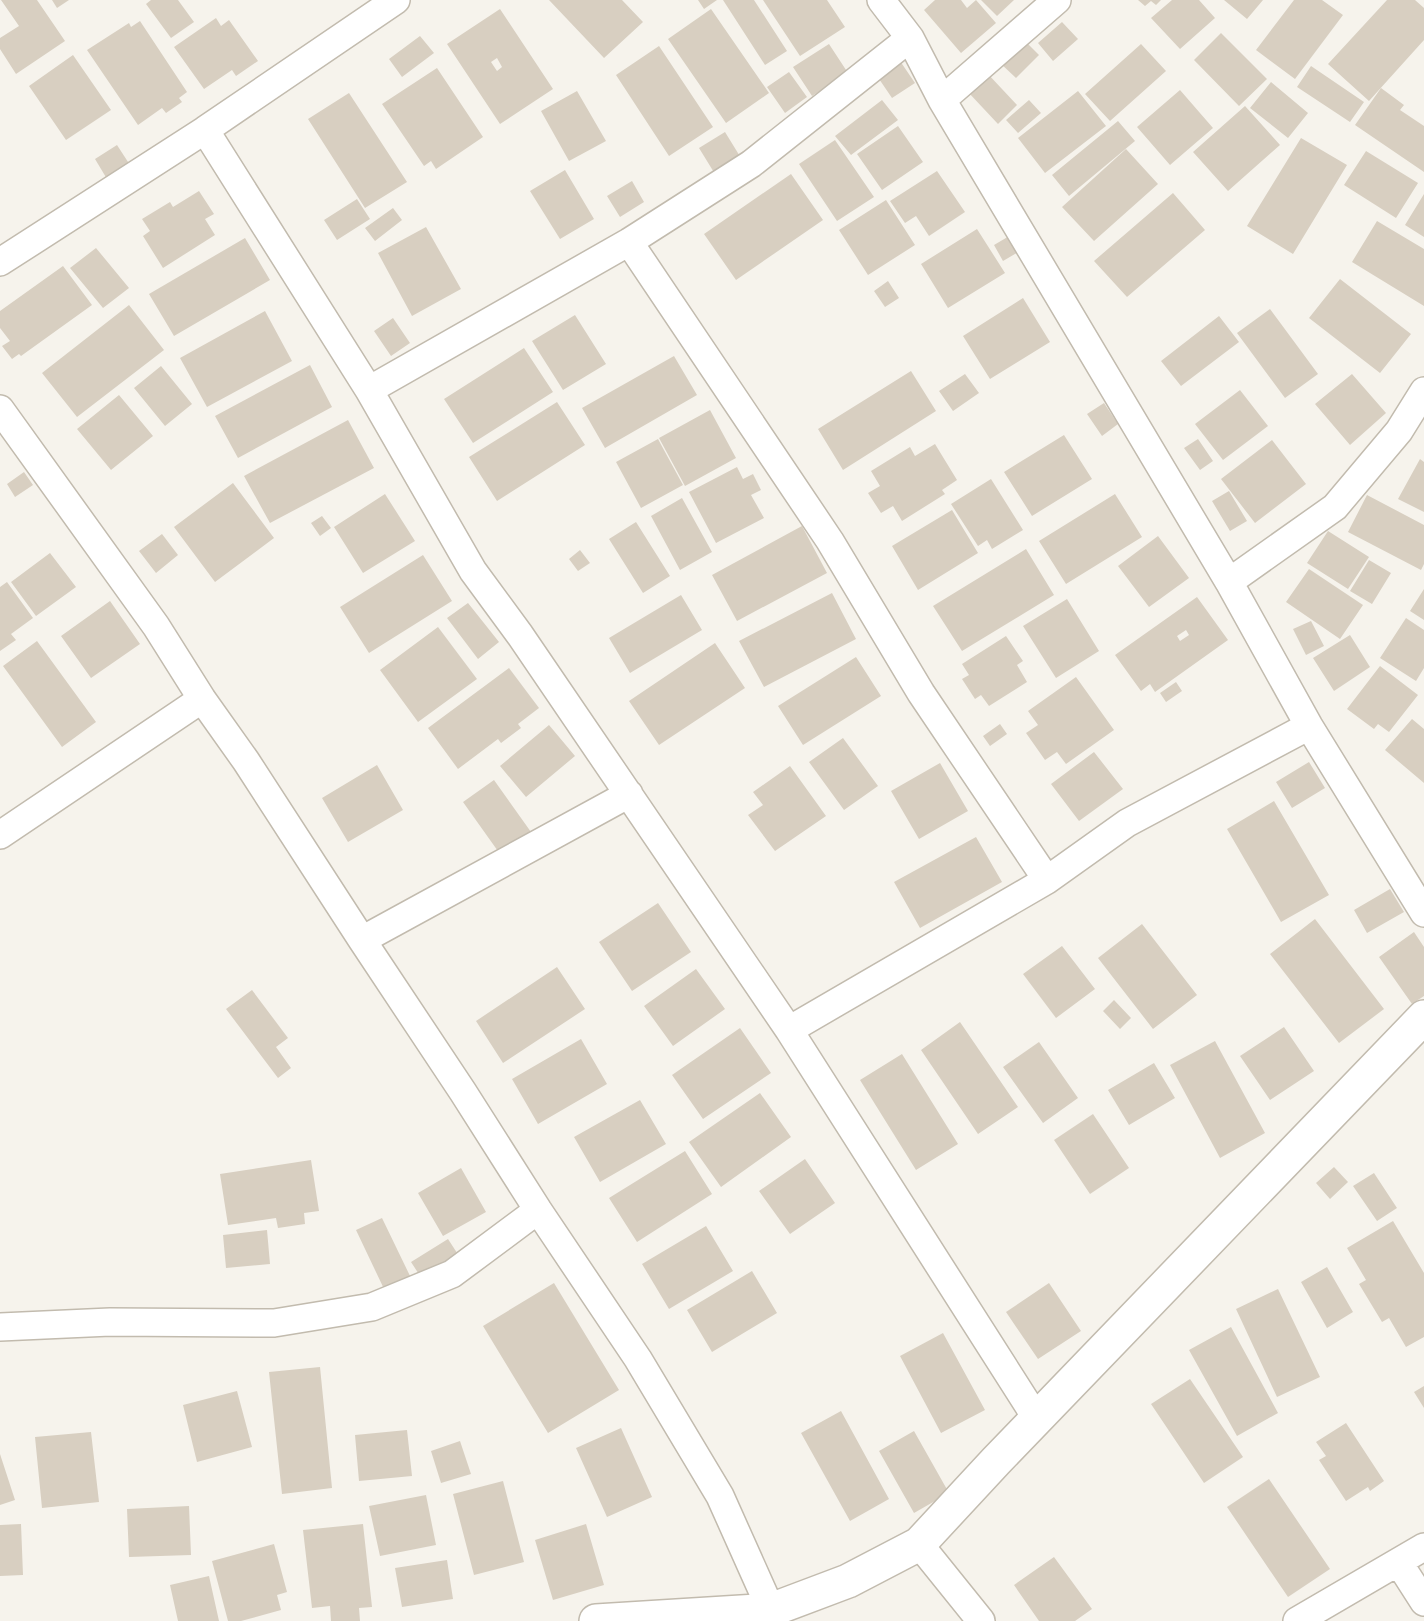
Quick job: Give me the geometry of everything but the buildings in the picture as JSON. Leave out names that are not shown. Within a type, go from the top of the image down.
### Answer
[{"type":"street","points":[[0,262],[205,130],[396,0]]},
{"type":"street","points":[[881,0],[910,38],[942,100],[1229,582],[1309,726],[1424,913]]},
{"type":"street","points":[[942,100],[1057,0]]},
{"type":"street","points":[[369,390],[629,242],[751,164],[910,38]]},
{"type":"street","points":[[205,130],[369,390],[473,571],[520,635],[789,1030],[1036,1419]]},
{"type":"street","points":[[629,242],[830,541],[921,693],[1047,880]]},
{"type":"street","points":[[1229,582],[1335,507],[1398,431],[1424,391]]},
{"type":"street","points":[[0,409],[9,440],[156,626],[463,1092],[537,1210],[638,1359],[720,1496],[771,1610]]},
{"type":"street","points":[[0,835],[202,699]]},
{"type":"street","points":[[789,1030],[1047,880],[1127,823],[1309,726]]},
{"type":"street","points":[[362,940],[629,794]]},
{"type":"street","points":[[596,1621],[771,1610],[848,1581],[919,1544],[1036,1419],[1424,1017]]},
{"type":"street","points":[[0,1327],[110,1322],[274,1323],[372,1307],[452,1274],[537,1210]]},
{"type":"street","points":[[919,1544],[981,1621]]},
{"type":"street","points":[[1297,1621],[1424,1547]]},
{"type":"street","points":[[1399,1563],[1424,1602]]}]
